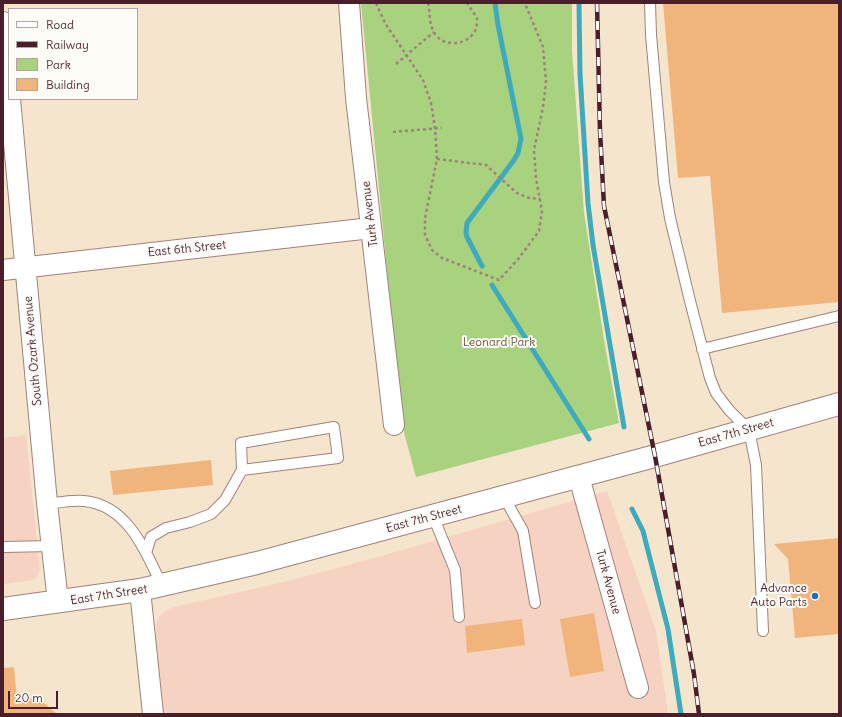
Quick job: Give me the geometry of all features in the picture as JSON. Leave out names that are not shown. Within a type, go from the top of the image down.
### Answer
[{"type":"main road","name":"East 7th Street","points":[[3,609],[140,590],[257,563],[579,477],[839,404]]},
{"type":"street","name":"Turk Avenue","points":[[349,3],[356,98],[394,425]]},
{"type":"street","points":[[3,22],[8,79]]},
{"type":"street","name":"South Ozark Avenue","points":[[10,100],[47,503],[58,602]]},
{"type":"street","name":"East 6th Street","points":[[3,270],[371,228]]},
{"type":"street","name":"Turk Avenue","points":[[579,477],[638,688]]},
{"type":"street","points":[[140,590],[153,714]]},
{"type":"lane","points":[[650,3],[651,35],[664,182],[672,226],[710,378],[716,393],[729,410],[749,430],[756,465],[763,631]]},
{"type":"lane","points":[[702,349],[839,316]]},
{"type":"lane","points":[[146,553],[151,537],[166,528],[190,522],[211,514],[225,500],[242,470],[241,443],[334,427],[338,458],[242,470]]},
{"type":"lane","points":[[504,497],[523,531],[535,603]]},
{"type":"lane","points":[[47,503],[85,501],[108,507],[132,528],[162,586]]},
{"type":"lane","points":[[433,516],[455,570],[459,617]]},
{"type":"lane","points":[[3,547],[52,546]]},
{"type":"path","points":[[376,3],[385,23],[423,80],[431,102],[435,128],[437,159],[425,218],[425,235],[432,250],[442,258],[499,280],[520,258],[539,232],[542,211],[534,150],[543,107],[546,82],[542,46],[526,6],[527,3]]},
{"type":"path","points":[[428,3],[434,32],[439,39],[453,44],[465,41],[476,29],[477,18],[466,3]]},
{"type":"path","points":[[396,64],[434,32]]},
{"type":"path","points":[[393,132],[442,128]]},
{"type":"path","points":[[437,159],[486,164],[517,193],[529,198],[540,200]]},
{"type":"shaded area","points":[[26,435],[40,569],[36,578],[32,580],[3,584],[3,438]]},
{"type":"shaded area","points":[[607,491],[656,631],[668,714],[162,714],[156,625],[159,617],[165,611],[174,607],[292,580],[378,557]]},
{"type":"green space","name":"Leonard Park","points":[[361,3],[572,3],[572,51],[584,213],[619,423],[416,477],[402,425]]},
{"type":"building","points":[[663,3],[839,3],[839,302],[722,313],[710,176],[678,178]]},
{"type":"building","points":[[211,460],[213,485],[113,495],[110,471]]},
{"type":"building","name":"Advance Auto Parts","points":[[839,538],[839,634],[795,638],[788,559],[774,544]]},
{"type":"building","points":[[594,613],[604,671],[570,677],[560,619]]},
{"type":"building","points":[[522,619],[525,645],[467,653],[465,626]]},
{"type":"building","points":[[14,667],[17,700],[38,698],[57,714],[3,714],[3,668]]},
{"type":"waterway","points":[[482,266],[467,237],[467,223],[514,160],[518,153],[521,139],[495,3]]},
{"type":"waterway","points":[[579,3],[580,74],[588,203],[593,245],[624,427]]},
{"type":"waterway","points":[[492,285],[589,439]]},
{"type":"waterway","points":[[632,509],[643,531],[668,629],[681,714]]},
{"type":"railway","points":[[597,3],[600,131],[604,206],[655,456],[694,674],[699,714]]},
{"type":"place","name":"Advance Auto Parts","points":[[815,596]]}]
